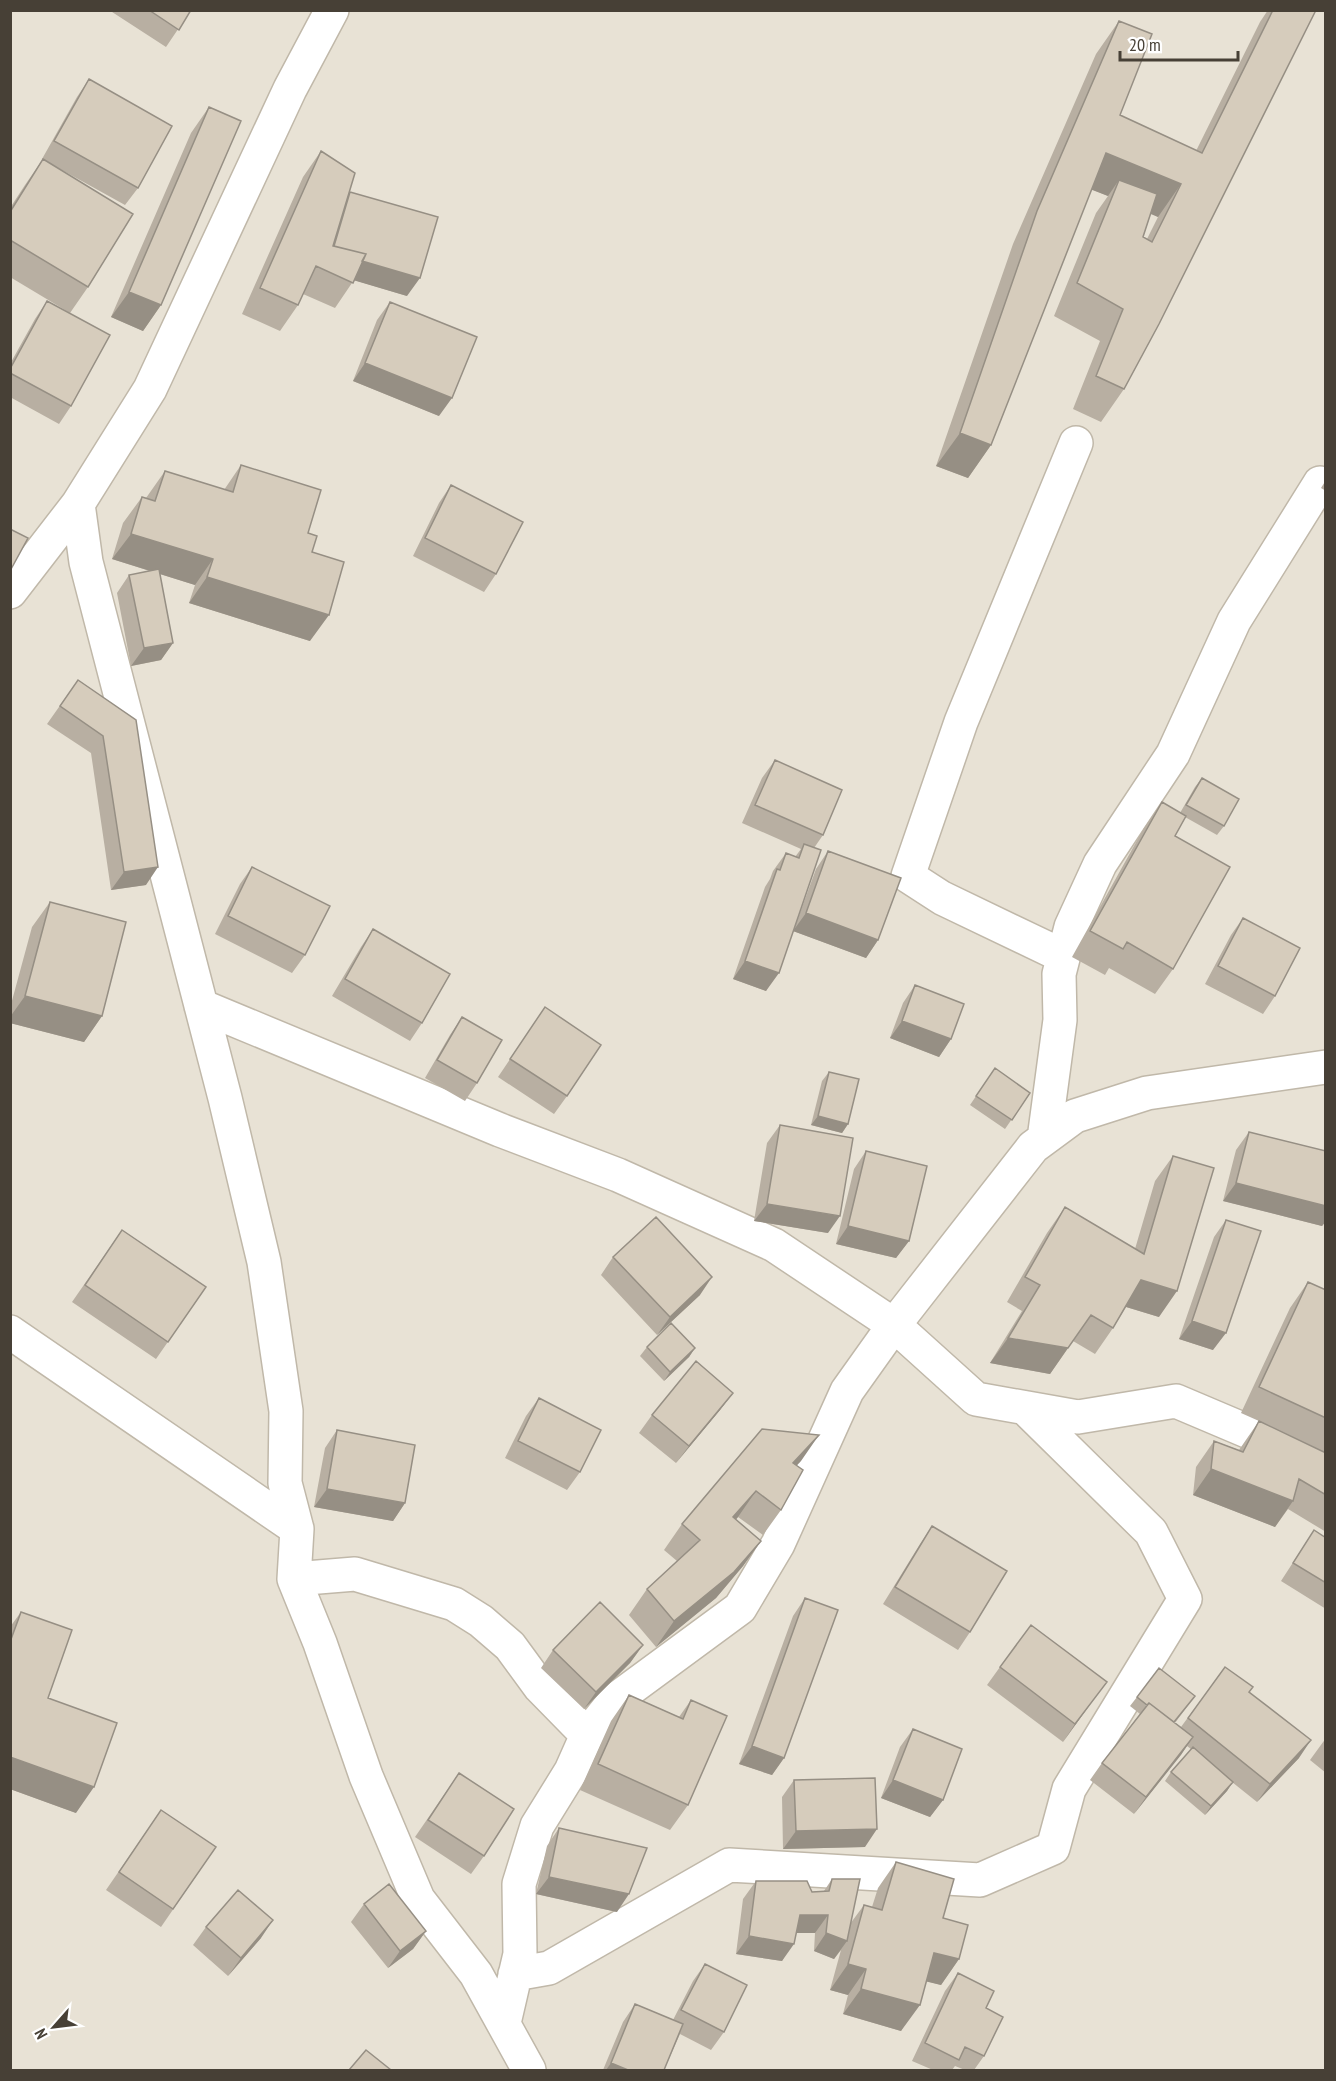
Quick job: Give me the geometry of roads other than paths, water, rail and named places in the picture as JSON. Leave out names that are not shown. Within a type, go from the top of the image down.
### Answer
[{"type":"street","points":[[10,592],[78,504],[150,389],[290,88],[332,10]]},
{"type":"street","points":[[1063,956],[942,898],[908,876],[961,722],[1076,443]]},
{"type":"street","points":[[1044,1139],[1060,1020],[1059,975],[1071,927],[1100,864],[1173,754],[1234,621],[1320,483]]},
{"type":"street","points":[[78,504],[86,562],[201,1006],[264,1262],[286,1411],[285,1483],[297,1529],[294,1579],[320,1643],[366,1776],[418,1899],[476,1974],[529,2070]]},
{"type":"street","points":[[201,1006],[500,1130],[618,1175],[774,1245],[894,1325],[976,1400],[1078,1417],[1176,1401],[1261,1437],[1326,1471]]},
{"type":"street","points":[[504,2023],[520,1954],[519,1884],[537,1826],[571,1771],[587,1735],[615,1700],[740,1608],[778,1544],[847,1391],[894,1325],[1033,1147],[1074,1116],[1147,1093],[1326,1067]]},
{"type":"street","points":[[10,1332],[297,1529]]},
{"type":"street","points":[[515,1974],[549,1968],[729,1865],[980,1880],[1053,1848],[1069,1789],[1185,1599],[1151,1532],[1025,1408]]},
{"type":"street","points":[[294,1579],[355,1574],[454,1604],[481,1621],[510,1646],[540,1687],[587,1735]]}]
